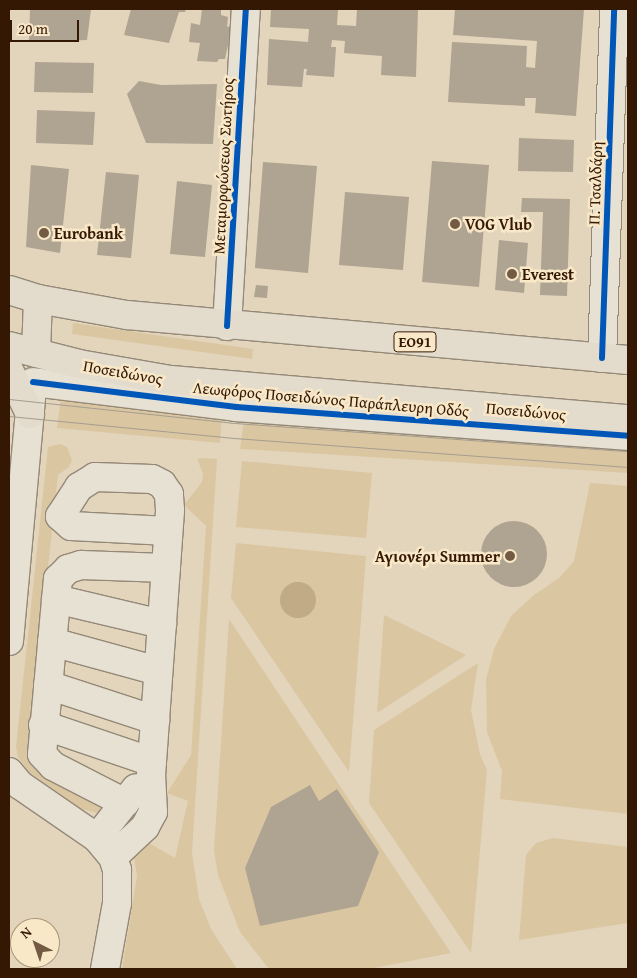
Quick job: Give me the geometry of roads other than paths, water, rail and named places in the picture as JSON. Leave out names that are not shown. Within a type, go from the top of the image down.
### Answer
[{"type":"highway","name":"ΕΟ91","points":[[9,290],[38,299],[127,315],[227,326],[615,359]]},
{"type":"highway","points":[[36,353],[38,299]]},
{"type":"highway","name":"Ποσειδώνος","points":[[9,346],[170,380],[628,419]]},
{"type":"highway","points":[[9,370],[30,414]]},
{"type":"street","name":"Μεταμορφώσεως Σωτήρος","points":[[227,326],[246,9]]},
{"type":"street","name":"Π. Τσαλδάρη","points":[[614,9],[615,359]]},
{"type":"street","points":[[9,642],[11,593],[36,353]]},
{"type":"street","name":"Λεωφόρος Ποσειδώνος Παράπλευρη Οδός","points":[[32,382],[236,406],[628,436]]},
{"type":"street","points":[[105,848],[151,819],[155,801],[151,769],[168,531]]},
{"type":"street","points":[[125,803],[53,766],[42,754],[43,724],[58,579],[68,569],[82,565],[166,568]]},
{"type":"street","points":[[56,599],[162,624]]},
{"type":"street","points":[[52,642],[158,671]]},
{"type":"street","points":[[48,684],[155,720]]},
{"type":"street","points":[[43,724],[151,769]]},
{"type":"street","points":[[105,848],[125,803],[151,769]]},
{"type":"street","points":[[9,772],[20,786],[105,848],[117,870],[117,903],[105,969]]},
{"type":"tram line","points":[[9,399],[235,423],[628,451]]},
{"type":"tram line","points":[[9,416],[234,438],[628,467]]},
{"type":"place","name":"VOG Vlub","points":[[455,224]]},
{"type":"place","name":"Eurobank","points":[[44,233]]},
{"type":"place","name":"Everest","points":[[512,274]]},
{"type":"place","name":"Αγιονέρι Summer","points":[[510,556]]}]
